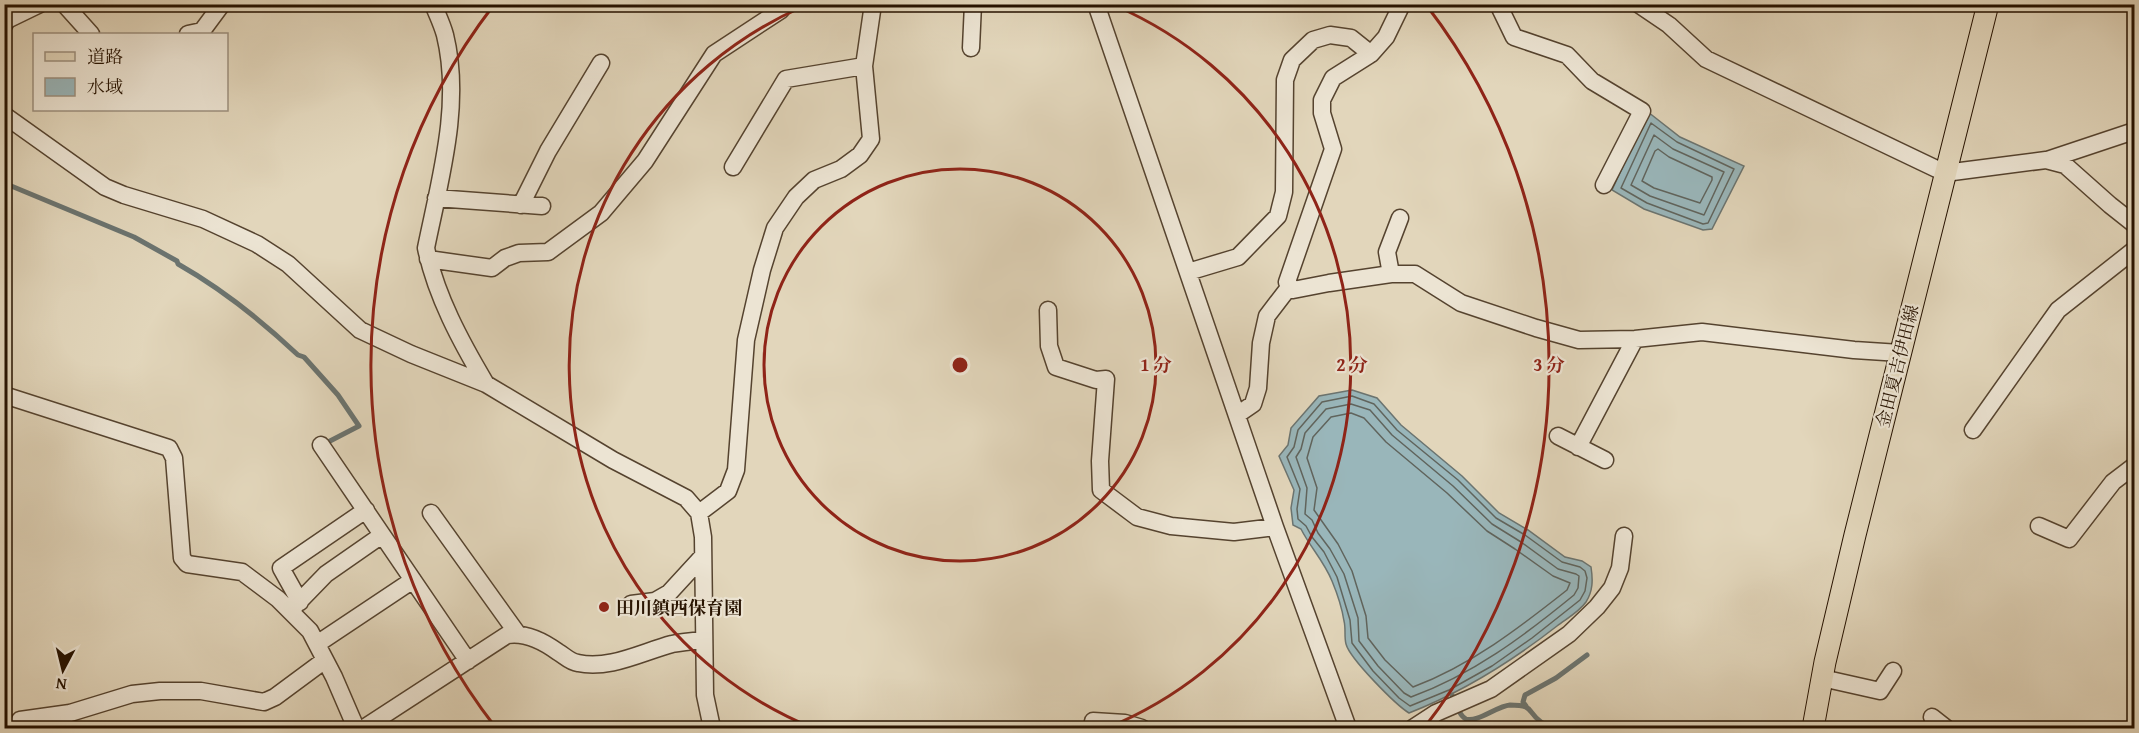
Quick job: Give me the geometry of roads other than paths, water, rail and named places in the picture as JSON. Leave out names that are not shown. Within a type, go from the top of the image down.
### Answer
[{"type":"main road","name":"金田夏吉伊田線","points":[[1813,729],[1822,678],[1900,353],[1988,4]]},
{"type":"street","points":[[4,25],[7,20],[39,4]]},
{"type":"street","points":[[64,4],[90,33]]},
{"type":"street","points":[[193,33],[202,31],[222,4]]},
{"type":"street","points":[[434,4],[445,35],[452,89],[446,148],[426,248],[428,260],[459,340],[486,384]]},
{"type":"street","points":[[428,260],[492,268],[505,258],[519,253],[548,252],[601,213],[645,161],[714,54],[782,10],[784,4]]},
{"type":"street","points":[[699,513],[728,491],[736,470],[746,340],[762,270],[775,228],[796,197],[814,180],[841,169],[860,155],[871,139],[864,66],[873,4]]},
{"type":"street","points":[[971,48],[973,4]]},
{"type":"street","points":[[1096,4],[1275,527],[1348,729]]},
{"type":"street","points":[[1402,4],[1386,37],[1371,54],[1333,78],[1322,100],[1322,113],[1333,149],[1287,282],[1293,290],[1391,274],[1414,274],[1461,303],[1579,340],[1635,339],[1702,332],[1854,350],[1900,353]]},
{"type":"street","points":[[1498,4],[1514,38],[1567,55],[1592,81],[1642,111],[1604,185]]},
{"type":"street","points":[[1638,4],[1669,25],[1706,58],[1945,173],[2046,160],[2134,131]]},
{"type":"street","points":[[1188,272],[1238,257],[1278,216],[1284,192],[1285,80],[1292,60],[1313,40],[1330,35],[1351,38],[1371,54]]},
{"type":"street","points":[[521,204],[548,150],[601,63]]},
{"type":"street","points":[[733,167],[786,79],[864,66]]},
{"type":"street","points":[[4,114],[105,187],[202,219],[257,244],[288,264],[360,330],[411,354],[486,384],[613,460],[686,498],[699,513],[703,537],[705,695],[712,729]]},
{"type":"street","points":[[2046,160],[2065,165],[2109,205],[2134,224]]},
{"type":"street","points":[[436,198],[542,206]]},
{"type":"street","points":[[1391,274],[1388,252],[1400,218]]},
{"type":"street","points":[[1972,430],[2058,310],[2134,250]]},
{"type":"street","points":[[1237,415],[1253,404],[1258,388],[1261,343],[1267,316],[1290,286]]},
{"type":"street","points":[[1048,309],[1049,346],[1056,368],[1096,380],[1106,378],[1100,460],[1101,490],[1137,517],[1171,525],[1234,532],[1275,527]]},
{"type":"street","points":[[1578,447],[1635,339]]},
{"type":"street","points":[[4,395],[169,448],[174,458],[182,558],[187,564],[242,572],[278,599],[295,607]]},
{"type":"street","points":[[1558,436],[1605,460]]},
{"type":"street","points":[[321,445],[468,661]]},
{"type":"street","points":[[2039,526],[2069,539],[2113,482],[2134,466]]},
{"type":"street","points":[[356,729],[317,644],[295,607],[282,568],[366,510]]},
{"type":"street","points":[[431,513],[517,633]]},
{"type":"street","points":[[295,607],[326,574],[382,535]]},
{"type":"street","points":[[1413,729],[1436,713],[1491,689],[1569,634],[1597,607],[1612,588],[1620,568],[1624,536]]},
{"type":"street","points":[[631,604],[654,601],[669,593],[703,555]]},
{"type":"street","points":[[317,644],[413,580]]},
{"type":"street","points":[[364,729],[507,635],[517,633],[539,641],[572,662],[596,665],[651,652],[672,644],[704,640]]},
{"type":"street","points":[[20,720],[70,713],[132,694],[160,691],[201,691],[264,702],[275,697],[325,660]]},
{"type":"street","points":[[1822,678],[1880,691],[1893,671]]},
{"type":"street","points":[[1932,717],[1946,729]]},
{"type":"street","points":[[1093,721],[1125,723],[1142,729]]},
{"type":"water","points":[[1648,112],[1680,137],[1744,166],[1712,229],[1703,230],[1644,209],[1612,190]]},
{"type":"water","points":[[1352,390],[1377,398],[1401,425],[1462,476],[1499,513],[1528,530],[1565,557],[1582,561],[1591,567],[1590,594],[1583,606],[1576,612],[1522,652],[1486,675],[1448,696],[1409,713],[1374,681],[1349,651],[1345,641],[1342,611],[1332,581],[1301,529],[1293,525],[1291,508],[1294,490],[1279,456],[1288,445],[1291,428],[1319,396]]},
{"type":"waterway","points":[[4,183],[134,237],[177,261],[178,264],[241,306],[298,355],[304,357],[338,395],[359,426],[330,441]]},
{"type":"waterway","points":[[1526,706],[1523,702],[1525,695],[1556,678],[1587,655]]},
{"type":"waterway","points":[[1452,695],[1459,712],[1466,719],[1476,719],[1505,706],[1518,705],[1527,707],[1536,718],[1545,724],[1556,727],[1583,728]]},
{"type":"place","name":"田川鎮西保育園","points":[[604,607]]}]
